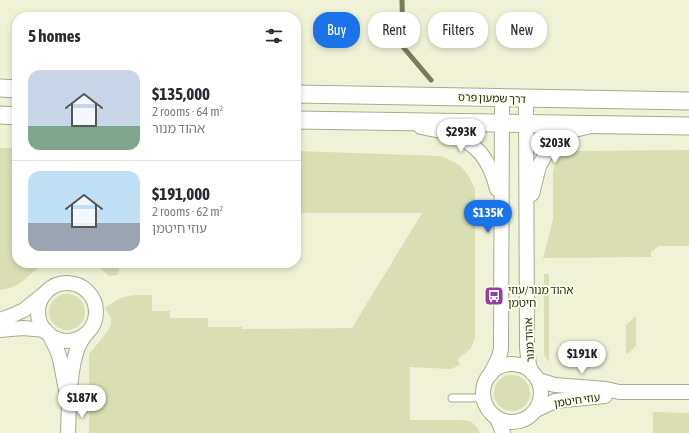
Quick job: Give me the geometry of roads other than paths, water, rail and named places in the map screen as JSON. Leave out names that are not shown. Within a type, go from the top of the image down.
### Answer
[{"type":"street","points":[[0,88],[12,89]]},
{"type":"street","name":"דרך שמעון פרס","points":[[301,94],[689,101]]},
{"type":"street","points":[[490,375],[497,369],[506,365],[524,367],[535,376],[541,389],[541,398],[538,407],[525,420],[506,422],[497,418],[490,411],[485,403],[483,393],[485,384],[499,358],[501,349],[502,98]]},
{"type":"street","name":"אהוד מנור","points":[[526,99],[527,348],[529,365],[535,376]]},
{"type":"street","points":[[0,115],[12,116]]},
{"type":"street","points":[[301,120],[689,126]]},
{"type":"street","points":[[399,122],[448,133],[472,145],[484,157],[490,167],[501,210]]},
{"type":"street","name":"אהוד מנור","points":[[527,211],[539,166],[547,152],[562,137],[574,130],[597,124]]},
{"type":"street","points":[[0,320],[24,310],[53,286],[62,284],[72,283],[81,286],[94,300],[96,318],[92,327],[78,345],[76,354],[69,404],[68,433]]},
{"type":"street","points":[[46,292],[41,300],[38,310],[40,321],[57,350],[69,404]]},
{"type":"street","points":[[0,330],[23,328],[47,332],[58,339],[69,341],[78,339],[86,334]]},
{"type":"street","name":"עוזי חיטמן","points":[[535,376],[554,386],[606,389],[619,392],[689,392]]},
{"type":"street","name":"עוזי חיטמן","points":[[534,412],[555,401],[606,396],[619,392]]},
{"type":"street","points":[[526,433],[526,427],[534,412]]},
{"type":"street","points":[[497,418],[503,433]]},
{"type":"lane","points":[[452,398],[484,398]]},
{"type":"waterway","points":[[402,0],[403,47],[431,80]]},
{"type":"place","name":"אהוד מנור/עוזי חיטמן","points":[[494,296]]}]
